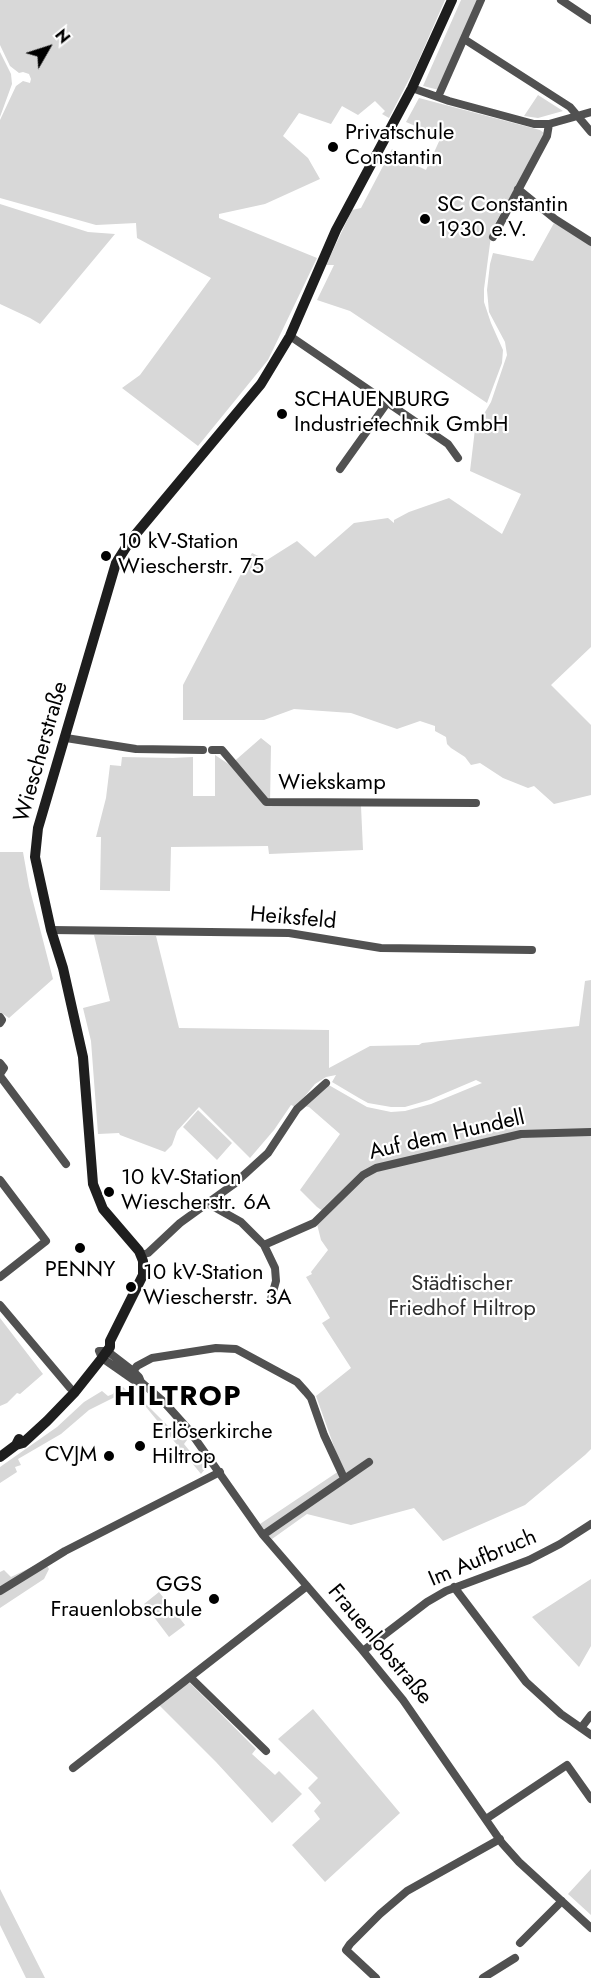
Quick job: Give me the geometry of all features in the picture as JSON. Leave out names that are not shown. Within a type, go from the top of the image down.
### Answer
[{"type":"main road","name":"Wiescherstraße","points":[[141,1255],[103,1209],[95,1193],[83,1056],[35,857],[38,828],[116,563],[130,541],[261,384],[290,336],[336,230],[412,88],[452,0]]},
{"type":"main road","points":[[0,1457],[16,1445],[72,1390],[105,1350],[143,1275],[141,1255]]},
{"type":"street","points":[[438,97],[481,0]]},
{"type":"street","points":[[561,0],[591,20]]},
{"type":"street","points":[[464,39],[570,107],[591,132]]},
{"type":"street","points":[[412,88],[526,122],[549,124],[591,112]]},
{"type":"street","points":[[493,237],[548,136],[549,124]]},
{"type":"street","points":[[518,189],[555,219],[591,242]]},
{"type":"street","points":[[290,336],[448,444],[458,458]]},
{"type":"street","points":[[340,469],[387,402]]},
{"type":"street","name":"Wiekskamp","points":[[66,738],[136,749],[222,750],[266,802],[476,803]]},
{"type":"street","name":"Heiksfeld","points":[[51,930],[289,933],[381,948],[532,950]]},
{"type":"street","points":[[0,1017],[2,1020],[0,1023]]},
{"type":"street","points":[[0,1064],[4,1068],[0,1075],[66,1164]]},
{"type":"street","points":[[141,1255],[148,1253],[173,1229],[234,1184],[268,1153],[297,1109],[326,1083]]},
{"type":"street","name":"Auf dem Hundell","points":[[264,1245],[314,1222],[363,1175],[376,1168],[521,1134],[591,1132]]},
{"type":"street","points":[[0,1180],[46,1241],[0,1277]]},
{"type":"street","points":[[207,1203],[241,1222],[264,1245],[275,1268],[276,1281],[271,1299]]},
{"type":"street","points":[[0,1305],[72,1390]]},
{"type":"street","points":[[131,1374],[137,1366],[152,1358],[216,1348],[236,1349],[285,1375],[306,1392],[311,1398],[324,1434],[345,1478]]},
{"type":"street","name":"Frauenlobstraße","points":[[105,1350],[131,1374],[139,1377],[141,1382],[174,1413],[220,1472],[263,1535],[363,1651],[427,1733],[500,1839],[519,1862],[591,1928]]},
{"type":"street","points":[[263,1535],[369,1462]]},
{"type":"street","points":[[0,1591],[65,1551],[220,1472]]},
{"type":"street","name":"Im Aufbruch","points":[[363,1651],[428,1602],[454,1587],[529,1560],[591,1524]]},
{"type":"street","points":[[73,1768],[307,1586]]},
{"type":"street","points":[[454,1587],[526,1682],[591,1735]]},
{"type":"street","points":[[190,1677],[266,1751]]},
{"type":"street","points":[[581,1728],[591,1715]]},
{"type":"street","points":[[486,1819],[567,1765],[591,1799]]},
{"type":"street","points":[[376,1978],[346,1950],[380,1914],[408,1891],[500,1839]]},
{"type":"street","points":[[520,1943],[562,1901]]},
{"type":"street","points":[[483,1978],[515,1958]]},
{"type":"green space","points":[[0,0],[445,0],[416,66],[389,118],[382,114],[385,111],[375,101],[358,115],[342,106],[331,124],[299,113],[283,136],[308,158],[320,179],[265,204],[219,214],[219,218],[317,258],[268,360],[198,446],[122,388],[140,375],[211,278],[137,238],[136,223],[96,225],[0,198],[0,120],[16,86],[23,81],[30,83],[31,79],[29,74],[19,73],[10,66],[0,45]]},
{"type":"green space","points":[[461,0],[478,0],[439,90],[423,86]]},
{"type":"green space","points":[[0,52],[11,74],[12,84],[0,117]]},
{"type":"green space","points":[[538,95],[563,111],[538,118],[524,116]]},
{"type":"green space","points":[[419,98],[540,130],[544,133],[544,137],[496,222],[491,236],[484,302],[503,350],[502,363],[487,403],[350,311],[317,300],[334,265],[326,265],[352,210],[361,208],[392,149],[411,157],[409,162],[426,170],[441,137],[406,122]]},
{"type":"green space","points":[[0,204],[88,232],[115,234],[40,324],[0,304]]},
{"type":"green space","points":[[554,223],[591,245],[591,647],[551,685],[591,725],[591,795],[554,804],[534,786],[528,788],[503,778],[480,763],[471,765],[465,757],[447,744],[446,737],[435,731],[435,726],[420,721],[397,729],[351,713],[294,709],[264,720],[183,720],[183,685],[252,553],[267,560],[297,541],[315,557],[354,523],[388,518],[394,523],[394,520],[409,512],[449,498],[502,534],[521,494],[470,471],[475,429],[491,402],[507,355],[505,342],[489,312],[487,290],[490,264],[493,253],[533,261]]},
{"type":"green space","points":[[261,738],[271,746],[270,804],[361,806],[363,850],[269,854],[268,846],[171,847],[170,891],[100,890],[101,837],[96,837],[106,798],[110,765],[121,766],[122,757],[193,757],[193,796],[215,796],[215,755],[230,765]]},
{"type":"green space","points":[[0,852],[23,852],[29,886],[53,979],[9,1018],[0,1012]]},
{"type":"green space","name":"Städtischer Friedhof Hiltrop","points":[[94,935],[156,936],[179,1028],[329,1030],[329,1068],[370,1046],[419,1045],[579,1026],[585,981],[591,980],[591,1449],[585,1455],[525,1505],[443,1541],[414,1508],[351,1525],[307,1514],[272,1539],[260,1524],[342,1469],[316,1396],[351,1368],[322,1323],[330,1318],[306,1277],[312,1274],[311,1272],[328,1250],[321,1240],[317,1224],[327,1214],[300,1190],[340,1134],[309,1107],[304,1106],[327,1084],[367,1107],[391,1112],[431,1104],[482,1083],[476,1080],[429,1100],[405,1107],[391,1107],[368,1103],[332,1082],[336,1075],[326,1077],[315,1084],[296,1107],[291,1105],[274,1130],[250,1158],[199,1107],[177,1131],[172,1145],[165,1152],[119,1133],[98,1134],[91,1041],[83,1008],[110,1001]]},
{"type":"green space","points":[[198,1110],[232,1143],[217,1160],[183,1127]]},
{"type":"green space","points":[[0,1318],[43,1374],[20,1394],[17,1393],[7,1403],[0,1406]]},
{"type":"green space","points":[[123,1387],[127,1391],[89,1410],[61,1434],[18,1459],[21,1465],[15,1467],[17,1472],[0,1483],[0,1467],[57,1427],[84,1402],[102,1391],[108,1396],[113,1394],[116,1388]]},
{"type":"green space","points":[[141,1393],[144,1395],[141,1399],[176,1434],[180,1432],[187,1440],[184,1444],[197,1460],[202,1459],[205,1469],[201,1474],[137,1396]]},
{"type":"green space","points":[[44,1561],[49,1569],[44,1579],[0,1608],[0,1572],[4,1570],[11,1577]]},
{"type":"green space","points":[[591,1579],[591,1646],[579,1667],[532,1617]]},
{"type":"green space","points":[[159,1592],[185,1625],[169,1637],[144,1604]]},
{"type":"green space","points":[[190,1683],[256,1749],[252,1754],[275,1775],[279,1771],[302,1794],[272,1823],[159,1705]]},
{"type":"green space","points":[[313,1709],[400,1813],[325,1882],[292,1845],[320,1819],[314,1811],[321,1803],[308,1788],[318,1778],[278,1739]]},
{"type":"green space","points":[[591,1869],[591,1915],[568,1894]]},
{"type":"green space","points":[[0,1889],[45,1978],[26,1978],[0,1925]]},
{"type":"place","name":"Privatschule Constantin","points":[[333,147]]},
{"type":"place","name":"SC Constantin 1930 e.V.","points":[[425,219]]},
{"type":"place","name":"SCHAUENBURG Industrietechnik GmbH","points":[[282,414]]},
{"type":"place","name":"10 kV-Station Wiescherstr. 75","points":[[106,556]]},
{"type":"place","name":"10 kV-Station Wiescherstr. 6A","points":[[109,1192]]},
{"type":"place","name":"PENNY","points":[[80,1248]]},
{"type":"place","name":"10 kV-Station Wiescherstr. 3A","points":[[131,1287]]},
{"type":"place","name":"Erlöserkirche Hiltrop","points":[[140,1446]]},
{"type":"place","name":"CVJM","points":[[109,1456]]},
{"type":"place","name":"GGS Frauenlobschule","points":[[214,1599]]},
{"type":"district","name":"HILTROP","points":[[178,1398]]}]
